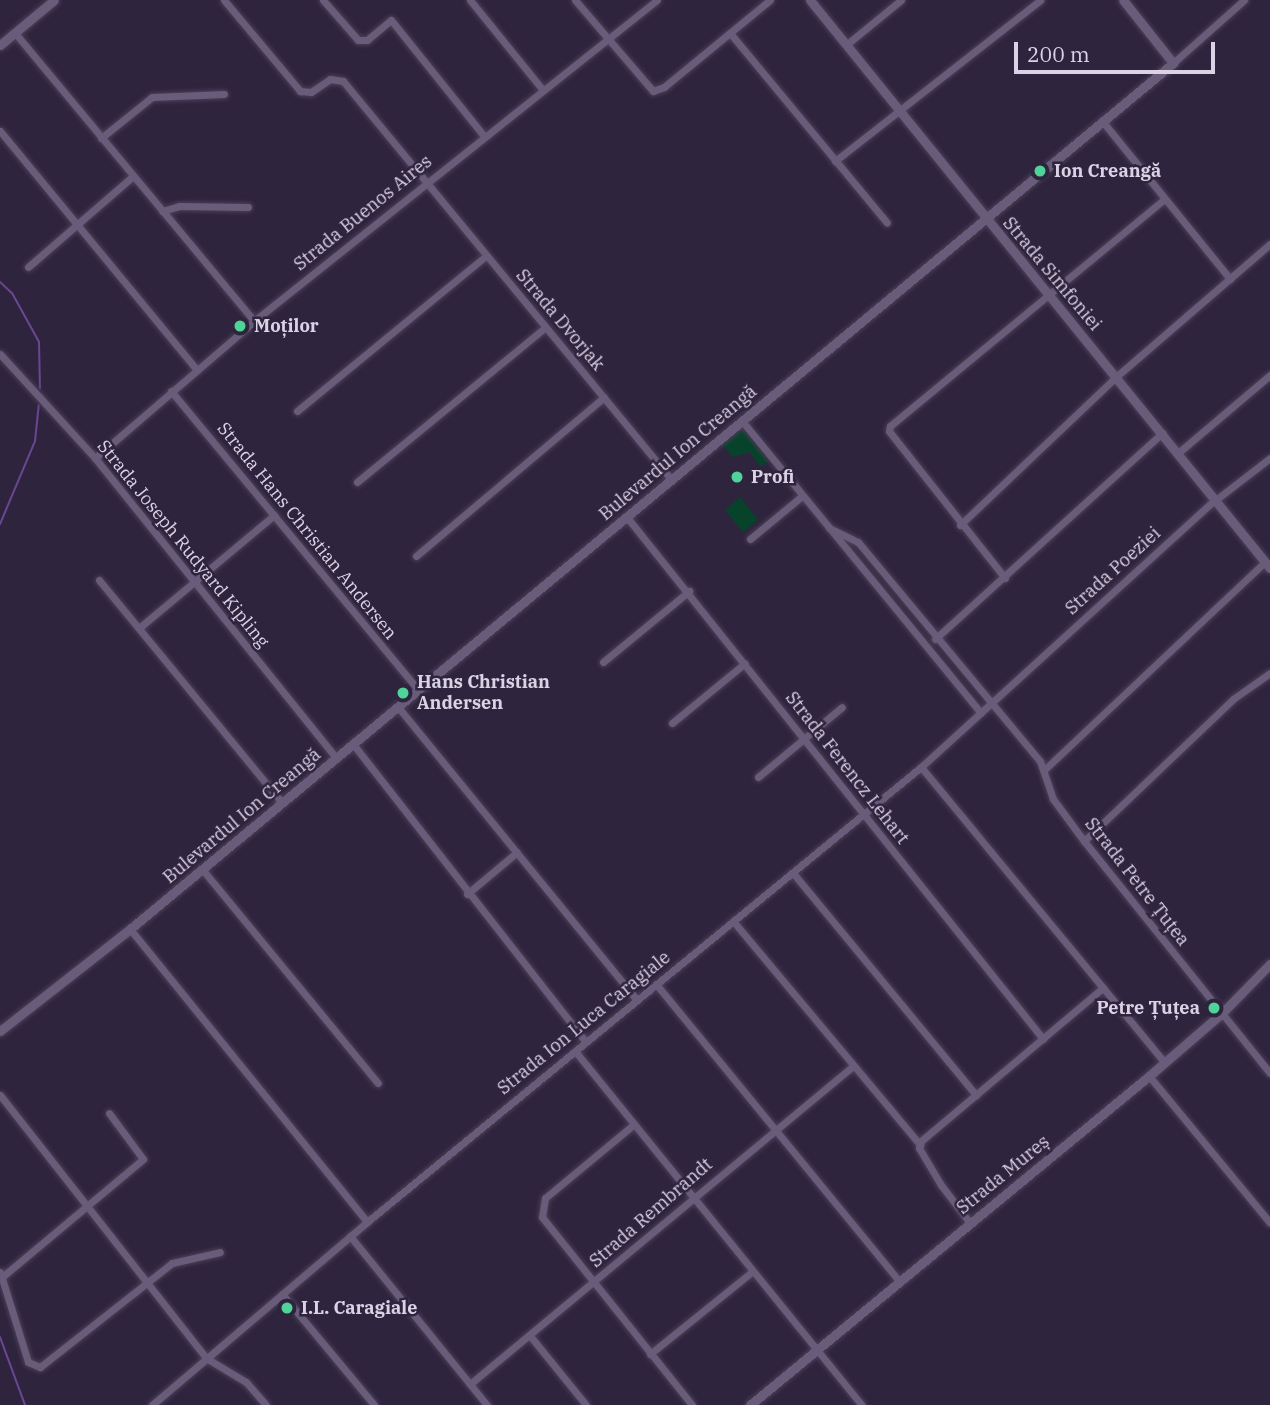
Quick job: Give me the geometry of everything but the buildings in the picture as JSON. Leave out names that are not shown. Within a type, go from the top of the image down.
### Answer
[{"type":"street","points":[[0,45],[54,0]]},
{"type":"street","name":"Strada Dvorjak","points":[[224,0],[300,91],[311,92],[331,79],[343,81],[671,480]]},
{"type":"street","points":[[323,0],[358,40],[367,40],[391,20],[484,136]]},
{"type":"street","points":[[470,0],[543,90]]},
{"type":"street","points":[[575,0],[653,91],[664,87],[770,0]]},
{"type":"street","name":"Strada Buenos Aires","points":[[95,458],[254,321],[657,0]]},
{"type":"street","name":"Strada Simfoniei","points":[[810,0],[985,218],[1118,376],[1267,565]]},
{"type":"street","points":[[846,44],[901,0]]},
{"type":"street","points":[[835,161],[901,112],[1040,0]]},
{"type":"street","points":[[1123,0],[1173,63]]},
{"type":"street","name":"Bulevardul Ion Creangă","points":[[0,1031],[130,929],[1103,122],[1244,0]]},
{"type":"street","points":[[15,33],[254,321]]},
{"type":"street","points":[[730,33],[887,223]]},
{"type":"street","points":[[101,138],[152,97],[224,94]]},
{"type":"street","points":[[1103,122],[1230,279]]},
{"type":"street","points":[[0,131],[197,370]]},
{"type":"street","points":[[28,267],[133,176]]},
{"type":"street","points":[[1005,578],[960,525],[889,431],[1164,199]]},
{"type":"street","points":[[162,211],[179,206],[248,206]]},
{"type":"street","points":[[960,525],[1118,376],[1270,244]]},
{"type":"street","points":[[297,411],[486,256]]},
{"type":"street","points":[[357,482],[546,327]]},
{"type":"street","name":"Strada Joseph Rudyard Kipling","points":[[0,354],[95,458],[336,758]]},
{"type":"street","points":[[1178,453],[1270,374]]},
{"type":"street","name":"Strada Hans Christian Andersen","points":[[171,391],[418,690]]},
{"type":"street","points":[[416,556],[604,397]]},
{"type":"street","points":[[742,421],[981,713]]},
{"type":"street","points":[[921,640],[933,636],[1005,578],[1163,433]]},
{"type":"street","name":"Strada Poeziei","points":[[981,713],[1217,500],[1270,458]]},
{"type":"street","points":[[750,539],[802,496]]},
{"type":"street","points":[[139,628],[274,515]]},
{"type":"street","name":"Strada Ferencz Lehart","points":[[626,516],[689,591],[1042,1040]]},
{"type":"street","name":"Strada Petre Țuțea","points":[[829,528],[858,542],[991,704],[1044,770],[1053,799],[1083,841],[1270,1073]]},
{"type":"street","points":[[1044,770],[1267,565]]},
{"type":"street","points":[[99,580],[282,803]]},
{"type":"street","points":[[603,662],[689,591]]},
{"type":"street","points":[[672,723],[745,663]]},
{"type":"street","points":[[1083,841],[1233,699],[1270,673]]},
{"type":"street","points":[[398,706],[637,1000]]},
{"type":"street","points":[[758,777],[842,707]]},
{"type":"street","name":"Strada Ion Luca Caragiale","points":[[157,1404],[206,1358],[350,1236],[921,767],[981,713]]},
{"type":"street","points":[[353,744],[467,894],[586,1042]]},
{"type":"street","points":[[921,767],[1164,1062]]},
{"type":"street","points":[[467,894],[517,852]]},
{"type":"street","points":[[202,869],[378,1083]]},
{"type":"street","points":[[793,873],[976,1095]]},
{"type":"street","points":[[733,921],[920,1145],[941,1185],[970,1223]]},
{"type":"street","points":[[130,929],[367,1222]]},
{"type":"street","name":"Strada Mureș","points":[[750,1405],[1149,1076],[1222,1013],[1270,964]]},
{"type":"street","points":[[656,984],[899,1281]]},
{"type":"street","points":[[920,1145],[1103,988]]},
{"type":"street","points":[[575,1051],[862,1405]]},
{"type":"street","name":"Strada Rembrandt","points":[[470,1384],[531,1337],[853,1066]]},
{"type":"street","points":[[1149,1076],[1270,1223]]},
{"type":"street","points":[[0,1095],[206,1358],[246,1382],[266,1405]]},
{"type":"street","points":[[109,1113],[143,1159],[1,1274],[11,1318],[33,1366],[40,1367],[172,1263],[220,1252]]},
{"type":"street","points":[[634,1125],[545,1198],[541,1207],[542,1217],[692,1405]]},
{"type":"street","points":[[350,1236],[487,1405]]},
{"type":"street","points":[[650,1354],[753,1271]]},
{"type":"street","points":[[282,1294],[374,1405]]},
{"type":"street","points":[[531,1337],[586,1405]]},
{"type":"green space","points":[[742,429],[768,461],[761,467],[749,452],[733,457],[722,445]]},
{"type":"green space","points":[[740,497],[758,520],[743,532],[725,510]]},
{"type":"waterway","points":[[0,282],[12,293],[39,342],[40,388]]},
{"type":"waterway","points":[[0,524],[35,441],[39,405]]},
{"type":"waterway","points":[[0,1337],[25,1405]]},
{"type":"place","name":"Ion Creangă","points":[[1040,171]]},
{"type":"place","name":"Moților","points":[[240,326]]},
{"type":"place","name":"Profi","points":[[737,477]]},
{"type":"place","name":"Hans Christian Andersen","points":[[403,693]]},
{"type":"place","name":"Petre Țuțea","points":[[1214,1008]]},
{"type":"place","name":"I.L. Caragiale","points":[[287,1308]]}]
